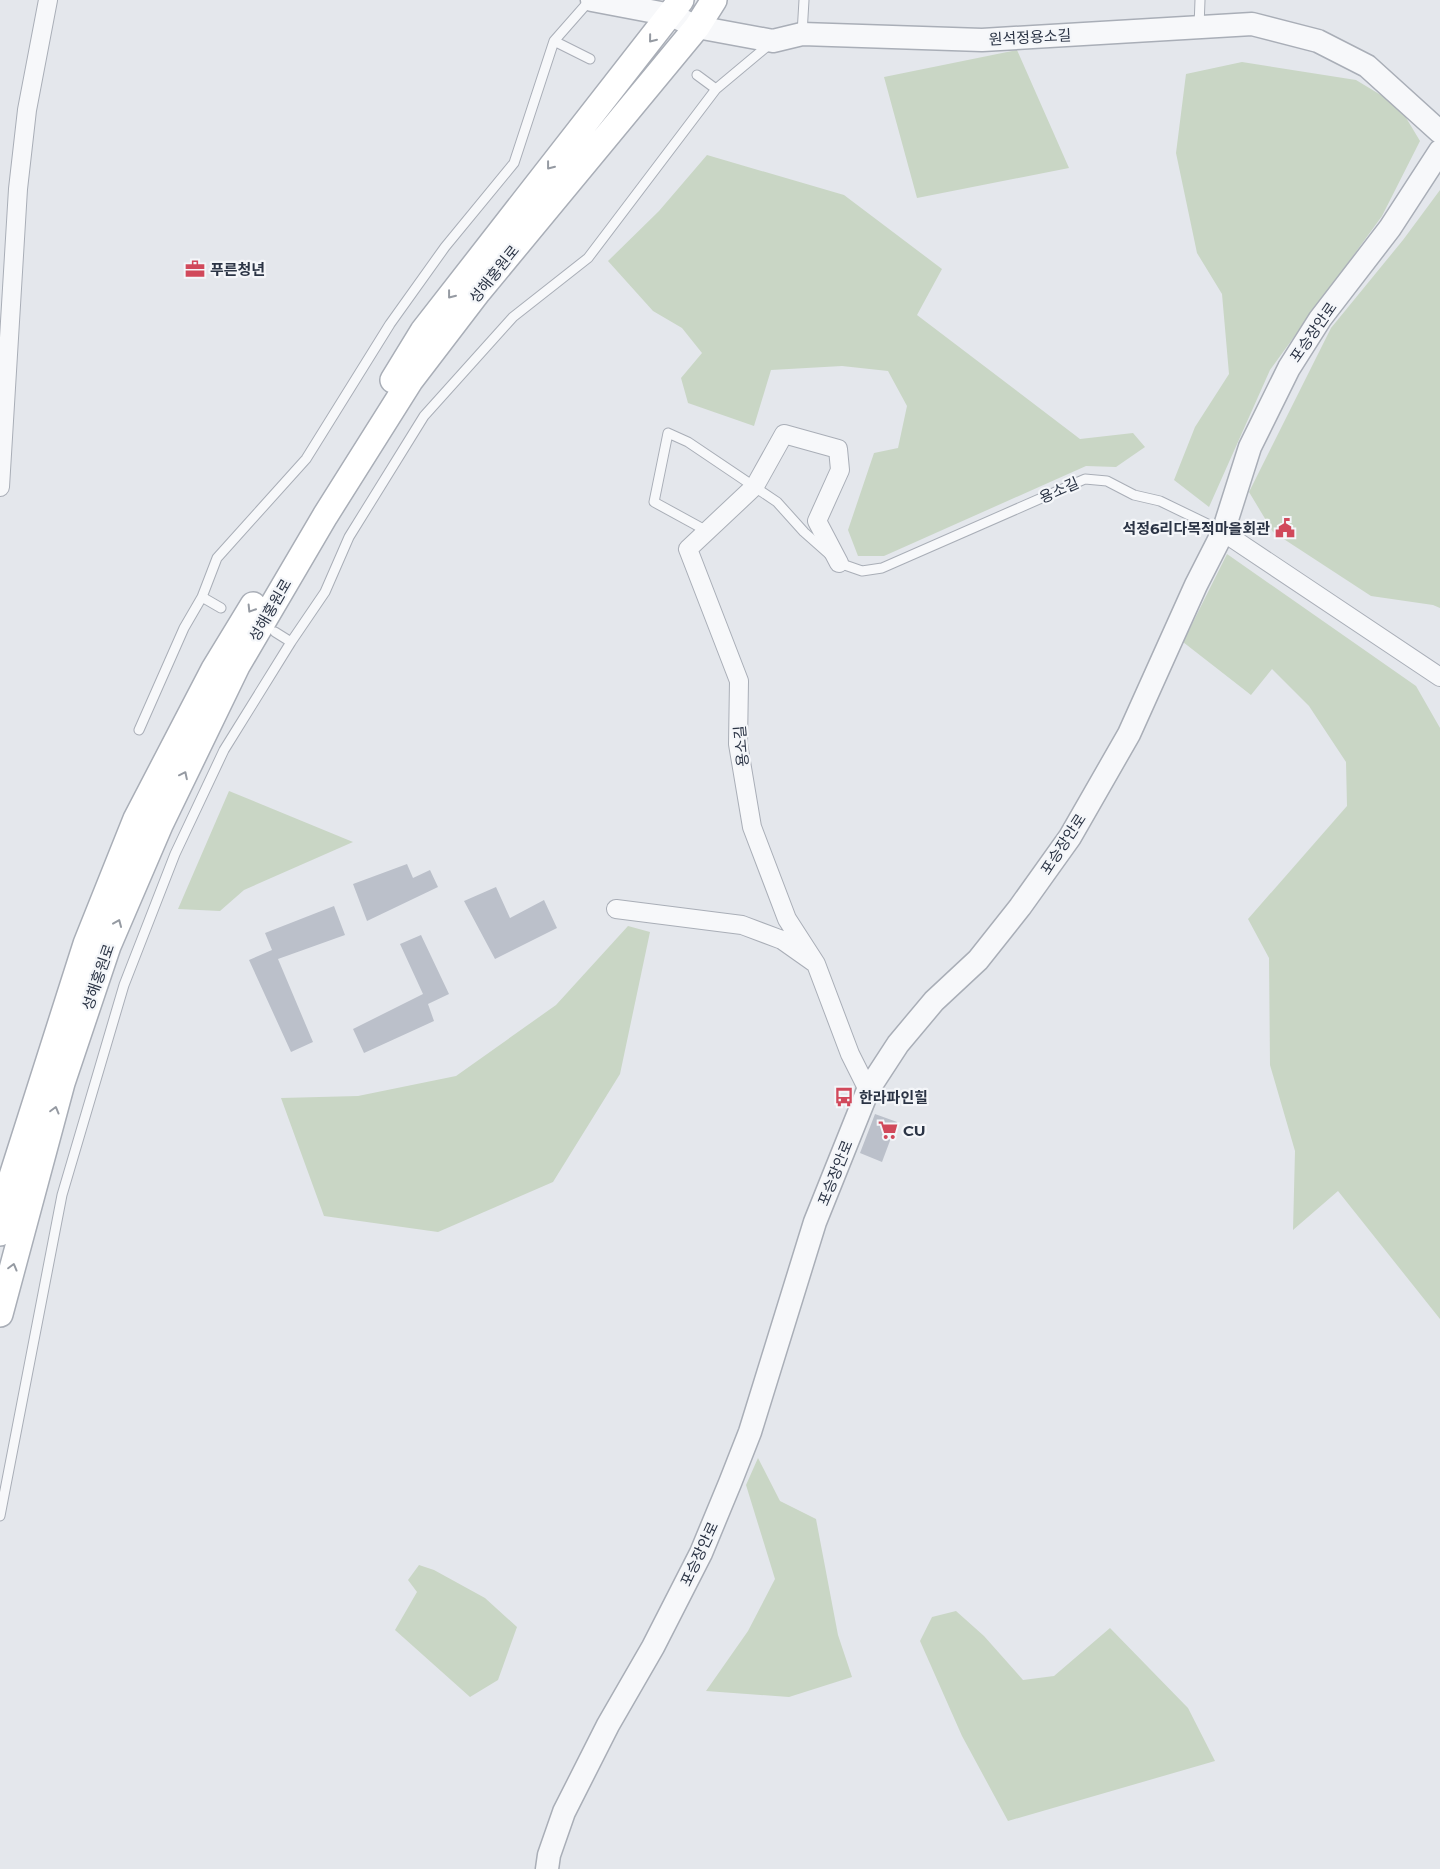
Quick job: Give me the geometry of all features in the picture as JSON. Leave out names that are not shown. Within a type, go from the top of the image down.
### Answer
[{"type":"main road","name":"성해홍원로","points":[[0,1314],[62,1083],[108,946],[160,824],[237,666],[325,516],[410,381],[478,292],[697,27],[714,0]]},
{"type":"main road","name":"성해홍원로","points":[[0,1233],[12,1176],[86,944],[136,819],[214,669],[424,331],[558,156],[676,8]]},
{"type":"street","points":[[0,487],[18,189],[27,110],[48,0]]},
{"type":"street","name":"원석정용소길","points":[[591,0],[676,8],[697,27],[773,42],[802,34],[982,40],[1252,24],[1318,41],[1368,66],[1440,132]]},
{"type":"street","name":"포승장안로","points":[[548,1869],[549,1855],[564,1812],[608,1725],[658,1639],[701,1553],[730,1483],[750,1432],[815,1222],[868,1090],[898,1044],[934,1001],[978,960],[1020,907],[1070,837],[1129,734],[1196,585],[1223,532],[1250,447],[1288,368],[1320,319],[1390,228],[1440,151]]},
{"type":"street","name":"용소길","points":[[839,563],[818,520],[840,470],[838,449],[784,434],[755,486],[688,549],[738,681],[738,744],[752,827],[787,919],[816,964],[850,1054],[868,1090]]},
{"type":"street","points":[[1223,532],[1440,677]]},
{"type":"street","points":[[616,909],[742,925],[782,940],[816,964]]},
{"type":"lane","points":[[139,730],[184,628],[202,597],[217,558],[306,459],[390,324],[445,247],[514,163],[554,41],[591,0]]},
{"type":"lane","points":[[802,34],[804,0]]},
{"type":"lane","points":[[1199,27],[1200,0]]},
{"type":"lane","points":[[554,41],[590,59]]},
{"type":"lane","points":[[0,1516],[62,1195],[124,985],[176,854],[224,750],[291,642],[325,592],[349,537],[424,416],[513,317],[588,258],[716,89],[773,42]]},
{"type":"lane","points":[[697,75],[716,89]]},
{"type":"lane","name":"용소길","points":[[707,531],[654,502],[668,433],[688,442],[755,486],[777,502],[804,532],[839,563],[862,571],[882,568],[1085,478],[1107,481],[1134,495],[1160,501],[1223,532]]},
{"type":"lane","points":[[202,597],[221,608]]},
{"type":"lane","points":[[275,632],[291,642]]},
{"type":"green space","points":[[1017,50],[1069,168],[917,198],[884,77]]},
{"type":"green space","points":[[1242,62],[1356,80],[1399,106],[1420,141],[1382,216],[1270,370],[1209,507],[1174,480],[1195,427],[1229,374],[1222,294],[1197,253],[1176,153],[1186,74]]},
{"type":"green space","points":[[707,155],[844,195],[942,269],[917,315],[1080,439],[1133,433],[1145,447],[1116,467],[1086,466],[884,556],[858,556],[848,530],[874,453],[898,448],[907,406],[888,371],[842,366],[771,370],[754,426],[688,403],[681,378],[702,353],[682,328],[653,311],[608,261],[659,211]]},
{"type":"green space","points":[[1440,190],[1440,608],[1433,605],[1371,596],[1273,532],[1249,492],[1331,328],[1403,240]]},
{"type":"green space","points":[[1227,554],[1416,686],[1440,728],[1440,1319],[1338,1191],[1293,1230],[1295,1151],[1270,1065],[1269,958],[1248,919],[1347,806],[1346,762],[1309,706],[1272,669],[1251,695],[1183,642]]},
{"type":"green space","points":[[229,791],[353,842],[244,890],[220,911],[178,909]]},
{"type":"green space","points":[[628,926],[650,932],[620,1074],[553,1182],[438,1232],[324,1216],[281,1098],[358,1096],[456,1076],[556,1005]]},
{"type":"green space","points":[[758,1458],[780,1501],[816,1519],[838,1635],[852,1677],[789,1697],[706,1691],[748,1631],[775,1579],[746,1485]]},
{"type":"green space","points":[[419,1565],[434,1570],[485,1598],[517,1627],[498,1680],[470,1697],[395,1630],[417,1592],[408,1580]]},
{"type":"green space","points":[[956,1611],[984,1636],[1023,1680],[1054,1676],[1110,1628],[1188,1708],[1215,1761],[1008,1821],[962,1736],[920,1641],[932,1617]]},
{"type":"building","points":[[407,864],[413,878],[430,870],[438,887],[367,921],[353,884]]},
{"type":"building","points":[[496,887],[510,918],[544,900],[557,928],[495,959],[464,901]]},
{"type":"building","points":[[334,906],[345,935],[278,959],[313,1042],[291,1052],[249,960],[272,950],[265,933]]},
{"type":"building","points":[[421,935],[449,994],[428,1004],[434,1021],[364,1053],[353,1029],[423,994],[400,944]]},
{"type":"building","points":[[875,1114],[897,1122],[882,1162],[860,1153]]},
{"type":"place","name":"푸른청년","points":[[195,269]]},
{"type":"place","name":"석정6리다목적마을회관","points":[[1285,528]]},
{"type":"place","name":"한라파인힐","points":[[844,1097]]},
{"type":"place","name":"CU","points":[[888,1130]]}]
